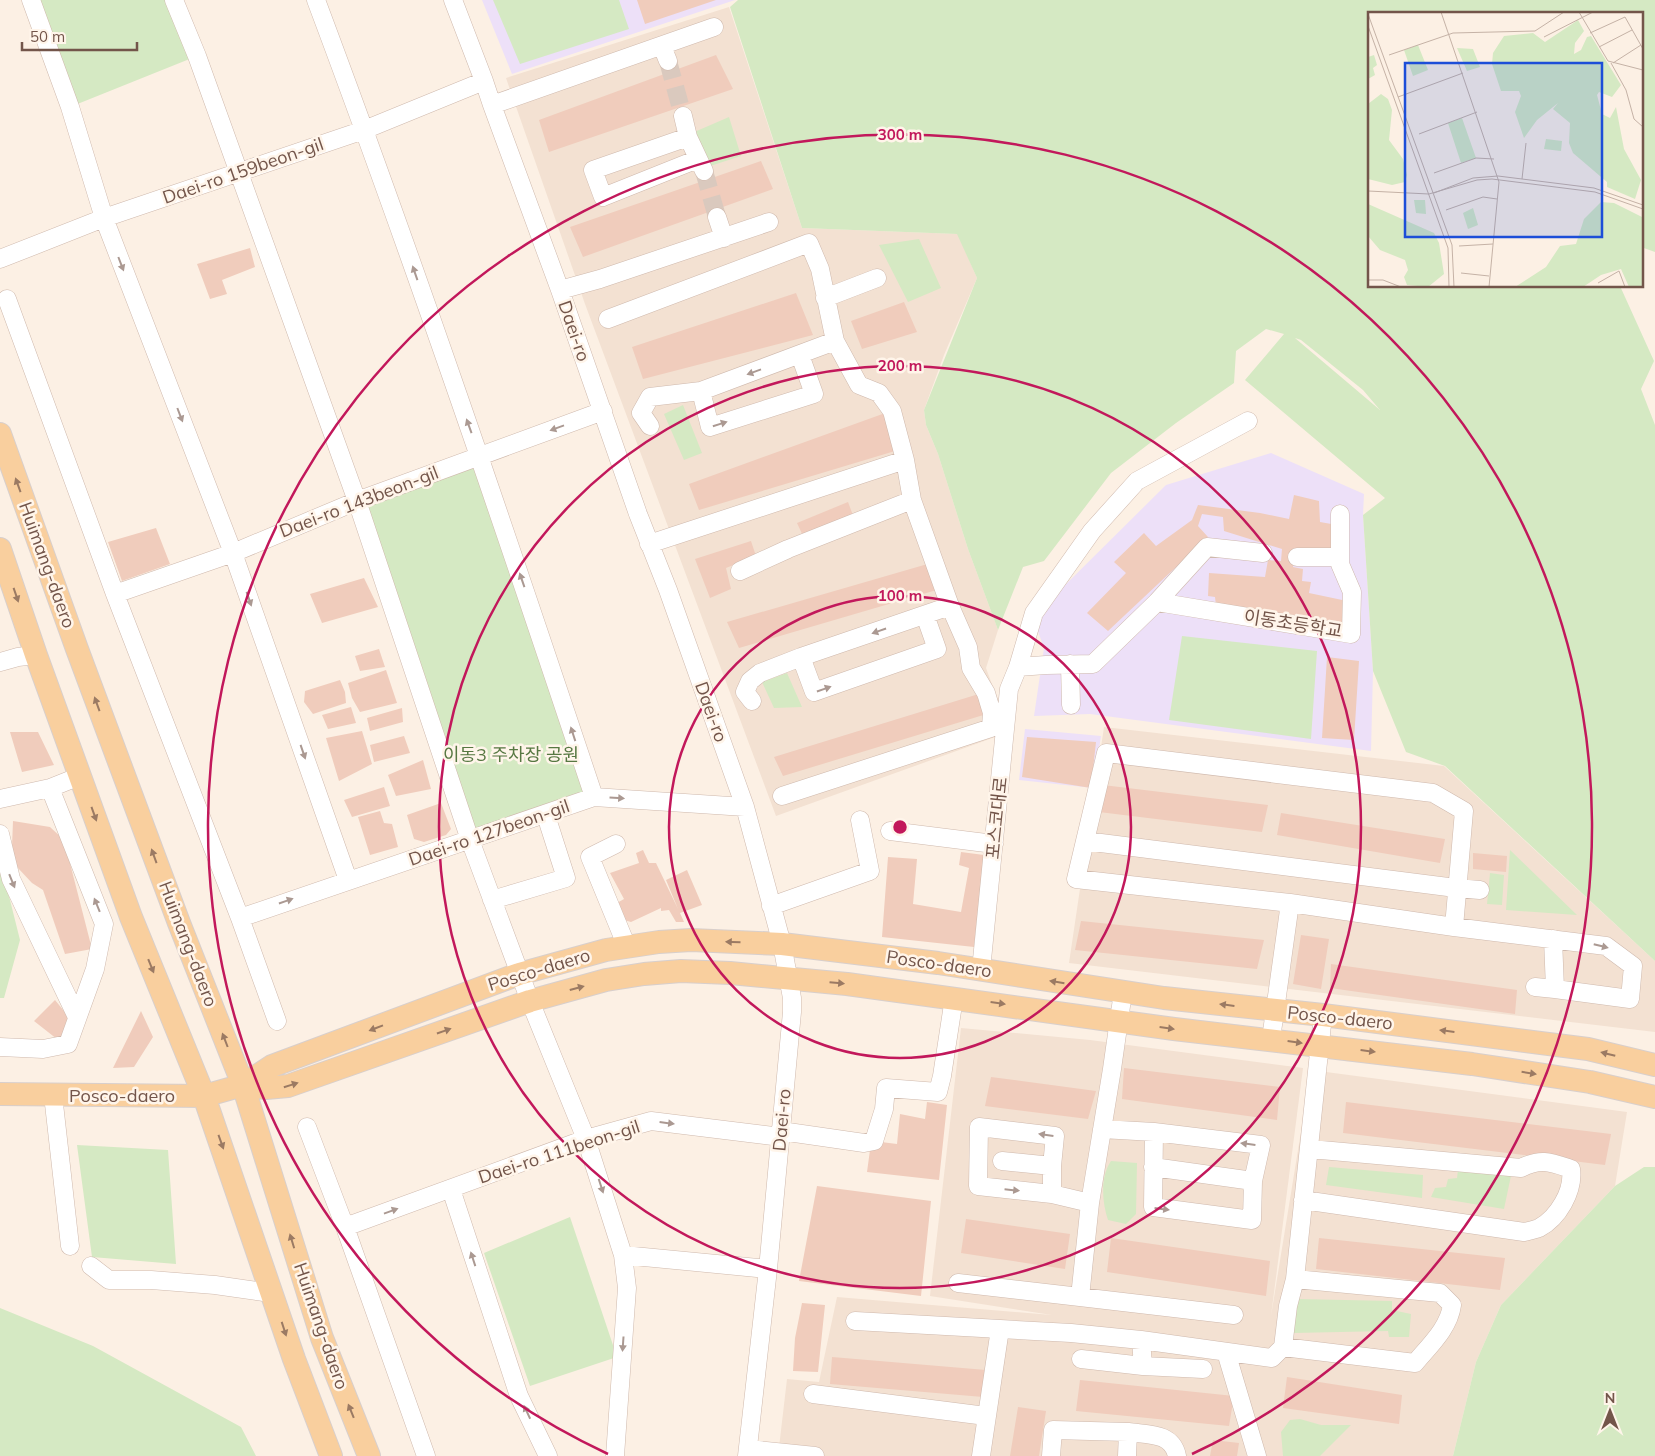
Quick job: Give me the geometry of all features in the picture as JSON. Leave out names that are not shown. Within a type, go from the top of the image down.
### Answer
[{"type":"main road","name":"Huimang-daero","points":[[0,434],[90,686],[243,1085],[322,1338],[369,1456]]},
{"type":"main road","name":"Huimang-daero","points":[[0,549],[131,916],[204,1096],[294,1359],[331,1456]]},
{"type":"main road","name":"Posco-daero","points":[[0,1094],[204,1096],[243,1085],[272,1066],[520,974],[573,958],[627,947],[658,942],[691,940],[782,944],[938,962],[1123,992],[1275,1011],[1323,1015],[1588,1049],[1655,1065]]},
{"type":"main road","name":"Posco-daero","points":[[243,1085],[266,1088],[288,1086],[530,1001],[606,980],[681,971],[730,973],[847,984],[1174,1029],[1472,1064],[1590,1082],[1655,1097]]},
{"type":"main road","points":[[1081,1015],[1088,1003],[1083,986]]},
{"type":"street","points":[[31,0],[70,107],[104,218],[233,553],[348,880]]},
{"type":"street","points":[[174,0],[357,501],[470,840],[530,1001],[586,1139],[623,1255],[627,1288],[615,1456]]},
{"type":"street","points":[[316,0],[480,456],[594,797]]},
{"type":"street","name":"Daei-ro","points":[[453,0],[560,290],[649,544],[668,590],[745,807],[782,944],[792,998],[792,1012],[768,1268],[748,1452]]},
{"type":"street","points":[[492,105],[665,53],[714,27]]},
{"type":"street","name":"Daei-ro 159beon-gil","points":[[0,259],[104,218],[364,130],[484,81]]},
{"type":"street","points":[[683,116],[688,137],[701,165],[603,197],[593,170],[688,137]]},
{"type":"street","points":[[717,217],[724,238]]},
{"type":"street","points":[[560,290],[600,279],[770,222]]},
{"type":"street","points":[[608,319],[809,243],[820,269],[834,341],[860,385],[879,393],[892,412],[905,460],[912,500],[950,606],[968,647],[971,668],[986,693],[992,713],[991,728],[782,796]]},
{"type":"street","points":[[825,298],[877,278]]},
{"type":"street","points":[[7,299],[277,1021]]},
{"type":"street","points":[[650,426],[641,413],[650,397],[701,390],[834,341]]},
{"type":"street","points":[[701,390],[710,427],[814,394],[800,355]]},
{"type":"street","name":"Daei-ro 143beon-gil","points":[[116,594],[233,553],[357,501],[603,412]]},
{"type":"street","name":"포스코대로","points":[[982,970],[1009,688],[1018,667],[1034,613],[1092,531],[1137,481],[1248,421]]},
{"type":"street","points":[[649,544],[905,460]]},
{"type":"street","points":[[740,571],[788,549],[912,500]]},
{"type":"street","name":"이동초등학교","points":[[1157,602],[1351,634],[1352,592],[1340,564],[1340,514]]},
{"type":"street","points":[[1018,667],[1093,664],[1157,602],[1207,547],[1263,553]]},
{"type":"street","points":[[1297,556],[1340,557]]},
{"type":"street","points":[[752,701],[745,692],[750,681],[760,673],[950,606]]},
{"type":"street","points":[[801,657],[814,692],[937,649],[925,615]]},
{"type":"street","points":[[0,662],[36,654]]},
{"type":"street","points":[[1070,664],[1071,705]]},
{"type":"street","points":[[1454,927],[1464,811],[1433,793],[1106,753],[1076,879],[1290,904],[1454,927],[1606,946],[1633,966],[1630,999],[1535,987]]},
{"type":"street","points":[[0,799],[50,788],[80,776]]},
{"type":"street","points":[[0,1047],[42,1049],[68,1044],[95,969],[104,924],[50,788]]},
{"type":"street","name":"Daei-ro 127beon-gil","points":[[240,918],[594,797],[745,807]]},
{"type":"street","points":[[771,906],[870,871],[860,820]]},
{"type":"street","points":[[492,900],[566,878],[549,825]]},
{"type":"street","points":[[890,831],[994,844]]},
{"type":"street","points":[[0,834],[10,879],[78,1017]]},
{"type":"street","points":[[1085,841],[1480,890]]},
{"type":"street","points":[[616,844],[590,857],[627,947]]},
{"type":"street","points":[[1271,1039],[1290,904]]},
{"type":"street","points":[[1553,939],[1556,989]]},
{"type":"street","points":[[1080,1297],[1090,1203],[1123,992]]},
{"type":"street","name":"Daei-ro 111beon-gil","points":[[345,1227],[586,1139],[651,1121],[864,1143],[874,1141],[884,1109],[886,1088],[938,1092],[954,998]]},
{"type":"street","points":[[855,1321],[1071,1333],[1141,1340],[1272,1358],[1283,1347],[1288,1306],[1295,1278],[1323,1015]]},
{"type":"street","points":[[53,1095],[70,1246]]},
{"type":"street","points":[[1052,1194],[1055,1136],[979,1126],[978,1186],[1052,1194],[1090,1203]]},
{"type":"street","points":[[307,1127],[345,1227],[426,1456]]},
{"type":"street","points":[[1102,1129],[1154,1132],[1261,1146],[1253,1181],[1252,1220],[1153,1207],[1154,1132]]},
{"type":"street","points":[[1303,1200],[1524,1232],[1538,1228],[1552,1218],[1563,1204],[1572,1180],[1571,1169],[1550,1162],[1533,1162],[1521,1168],[1310,1149]]},
{"type":"street","points":[[1002,1161],[1052,1166]]},
{"type":"street","points":[[1153,1168],[1253,1181]]},
{"type":"street","points":[[451,1189],[520,1396],[548,1456]]},
{"type":"street","points":[[623,1255],[768,1268]]},
{"type":"street","points":[[91,1266],[109,1280],[152,1280],[215,1285],[271,1293]]},
{"type":"street","points":[[1283,1347],[1415,1364],[1435,1341],[1450,1316],[1452,1305],[1440,1293],[1295,1278]]},
{"type":"street","points":[[958,1283],[1234,1315]]},
{"type":"street","points":[[981,1456],[1000,1329]]},
{"type":"street","points":[[1141,1340],[1142,1366]]},
{"type":"street","points":[[1226,1352],[1257,1456]]},
{"type":"street","points":[[1081,1359],[1142,1366],[1203,1369]]},
{"type":"street","points":[[813,1394],[986,1416]]},
{"type":"street","points":[[1050,1456],[1053,1430],[1128,1432],[1165,1437],[1175,1448],[1177,1456]]},
{"type":"street","points":[[1127,1456],[1128,1432]]},
{"type":"street","points":[[748,1452],[816,1456]]},
{"type":"shaded area","points":[[482,0],[735,0],[512,74]]},
{"type":"shaded area","points":[[729,7],[802,228],[958,234],[977,278],[944,355],[924,410],[926,425],[938,454],[968,549],[998,630],[986,668],[1001,709],[998,736],[776,816],[585,304],[506,78]]},
{"type":"shaded area","points":[[1271,453],[1364,494],[1363,515],[1373,671],[1371,751],[1090,714],[1034,716],[1044,648],[1036,626],[1051,599],[1166,485]]},
{"type":"shaded area","points":[[1104,727],[1444,766],[1655,961],[1655,1032],[1069,963]]},
{"type":"shaded area","points":[[1025,729],[1101,736],[1093,788],[1019,780]]},
{"type":"shaded area","points":[[961,1028],[1090,1040],[1303,1068],[1271,1316],[1311,1070],[1627,1112],[1615,1186],[1501,1305],[1476,1362],[1453,1456],[778,1456],[787,1379],[819,1382],[837,1297],[1052,1315],[930,1296]]},
{"type":"green space","points":[[31,0],[174,0],[197,56],[70,107]]},
{"type":"green space","points":[[493,0],[619,0],[629,29],[520,64]]},
{"type":"green space","points":[[738,0],[1655,0],[1655,252],[1642,247],[1642,12],[1368,12],[1368,288],[1621,288],[1654,361],[1641,389],[1655,425],[1655,961],[1445,766],[1406,752],[1373,671],[1363,515],[1385,498],[1245,380],[1284,334],[1266,329],[1236,351],[1234,383],[1176,423],[1111,473],[1044,561],[1023,567],[998,630],[968,549],[938,454],[926,425],[924,410],[977,278],[957,234],[802,228],[730,7]],"holes":[[[1295,338],[1301,340],[1363,390],[1380,410]]]},
{"type":"green space","points":[[729,117],[741,156],[707,167],[692,133]]},
{"type":"green space","points":[[919,239],[941,288],[908,302],[879,245]]},
{"type":"green space","points":[[683,405],[702,453],[684,460],[664,414]]},
{"type":"green space","name":"이동3 주차장 공원","points":[[480,456],[594,797],[470,840],[357,501]]},
{"type":"green space","points":[[1182,636],[1317,651],[1311,739],[1169,720]]},
{"type":"green space","points":[[787,673],[802,707],[774,708],[762,682]]},
{"type":"green space","points":[[1510,850],[1577,915],[1506,910]]},
{"type":"green space","points":[[0,860],[20,940],[4,998],[0,998]]},
{"type":"green space","points":[[1490,873],[1504,875],[1502,905],[1487,904]]},
{"type":"green space","points":[[77,1145],[168,1150],[176,1264],[92,1257]]},
{"type":"green space","points":[[1111,1161],[1137,1163],[1136,1214],[1126,1224],[1108,1220],[1106,1213],[1103,1190],[1105,1174]]},
{"type":"green space","points":[[1329,1167],[1423,1175],[1422,1198],[1326,1185]]},
{"type":"green space","points":[[1644,1167],[1655,1167],[1655,1456],[1453,1456],[1476,1362],[1501,1305],[1615,1186]]},
{"type":"green space","points":[[1458,1170],[1512,1171],[1504,1209],[1431,1197],[1435,1188],[1446,1187],[1448,1179],[1457,1178]]},
{"type":"green space","points":[[570,1217],[617,1357],[530,1386],[484,1253]]},
{"type":"green space","points":[[1298,1299],[1392,1301],[1392,1310],[1411,1314],[1409,1337],[1389,1337],[1388,1331],[1293,1333]]},
{"type":"green space","points":[[0,1308],[93,1346],[241,1427],[256,1456],[0,1456]]},
{"type":"green space","points":[[1300,1419],[1321,1425],[1351,1425],[1320,1456],[1283,1456],[1281,1432],[1290,1420]]},
{"type":"building","points":[[637,0],[716,0],[645,24]]},
{"type":"building","points":[[716,55],[733,89],[549,152],[539,120]]},
{"type":"building","points":[[761,161],[773,189],[583,257],[570,227]]},
{"type":"building","points":[[250,248],[255,267],[222,280],[227,294],[210,299],[197,264]]},
{"type":"building","points":[[796,293],[813,335],[643,379],[632,347]]},
{"type":"building","points":[[904,302],[917,332],[862,349],[851,321]]},
{"type":"building","points":[[888,412],[895,451],[699,510],[689,484]]},
{"type":"building","points":[[1294,495],[1319,501],[1320,522],[1337,525],[1335,553],[1295,549],[1293,567],[1303,569],[1302,581],[1311,582],[1309,593],[1347,601],[1346,627],[1216,606],[1215,597],[1208,596],[1209,573],[1265,577],[1268,560],[1281,561],[1282,549],[1224,531],[1223,517],[1202,514],[1198,526],[1208,537],[1108,631],[1087,613],[1126,573],[1114,562],[1144,533],[1156,546],[1192,520],[1198,505],[1260,513],[1289,519]]},
{"type":"building","points":[[848,502],[854,518],[804,538],[797,523]]},
{"type":"building","points":[[156,528],[170,564],[122,581],[108,542]]},
{"type":"building","points":[[751,541],[756,556],[726,568],[731,589],[710,598],[695,559]]},
{"type":"building","points":[[931,563],[940,589],[739,648],[727,622]]},
{"type":"building","points":[[364,578],[378,607],[322,623],[310,594]]},
{"type":"building","points":[[379,649],[385,667],[360,671],[355,656]]},
{"type":"building","points":[[1327,657],[1359,661],[1354,740],[1322,738]]},
{"type":"building","points":[[386,670],[397,703],[360,712],[352,698],[348,683]]},
{"type":"building","points":[[340,680],[345,692],[346,703],[313,714],[304,702],[305,691]]},
{"type":"building","points":[[982,693],[990,713],[783,776],[774,757]]},
{"type":"building","points":[[351,707],[356,723],[328,729],[322,715]]},
{"type":"building","points":[[402,708],[403,722],[370,731],[367,718]]},
{"type":"building","points":[[362,731],[372,764],[339,781],[326,738]]},
{"type":"building","points":[[10,732],[38,732],[54,765],[22,772]]},
{"type":"building","points":[[404,736],[410,753],[374,762],[370,745]]},
{"type":"building","points":[[1027,737],[1096,742],[1091,788],[1022,777]]},
{"type":"building","points":[[423,760],[431,789],[396,796],[388,775]]},
{"type":"building","points":[[1103,785],[1268,805],[1262,832],[1099,812]]},
{"type":"building","points":[[384,787],[390,806],[352,817],[344,800]]},
{"type":"building","points":[[441,803],[451,829],[446,835],[424,842],[414,839],[407,815]]},
{"type":"building","points":[[380,811],[384,823],[392,824],[398,847],[370,855],[358,817]]},
{"type":"building","points":[[1281,813],[1445,839],[1440,863],[1277,835]]},
{"type":"building","points":[[13,821],[50,827],[64,840],[92,949],[65,954],[43,890],[32,883],[17,867],[12,847]]},
{"type":"building","points":[[643,850],[649,863],[656,863],[678,909],[666,880],[687,870],[702,905],[680,913],[684,922],[676,922],[669,910],[661,911],[661,908],[631,922],[624,920],[617,903],[624,899],[610,873],[639,863],[636,853]]},
{"type":"building","points":[[961,852],[984,855],[974,947],[882,937],[888,857],[917,859],[913,904],[961,912],[969,868],[959,865]]},
{"type":"building","points":[[1473,853],[1507,856],[1506,872],[1473,869]]},
{"type":"building","points":[[1081,921],[1264,940],[1257,969],[1075,950]]},
{"type":"building","points":[[1301,935],[1329,939],[1321,989],[1293,984]]},
{"type":"building","points":[[1331,964],[1517,990],[1515,1014],[1330,988]]},
{"type":"building","points":[[55,1000],[72,1021],[62,1043],[34,1021]]},
{"type":"building","points":[[141,1011],[153,1037],[134,1067],[113,1068]]},
{"type":"building","points":[[1124,1068],[1280,1087],[1277,1120],[1122,1099]]},
{"type":"building","points":[[991,1077],[1096,1091],[1088,1119],[985,1106]]},
{"type":"building","points":[[927,1102],[947,1105],[939,1180],[867,1172],[870,1150],[881,1142],[897,1144],[900,1114],[925,1119]]},
{"type":"building","points":[[1346,1102],[1611,1134],[1605,1165],[1343,1133]]},
{"type":"building","points":[[817,1186],[931,1201],[921,1296],[799,1281]]},
{"type":"building","points":[[966,1219],[1070,1234],[1065,1269],[961,1253]]},
{"type":"building","points":[[1111,1238],[1270,1261],[1266,1296],[1107,1272]]},
{"type":"building","points":[[1319,1238],[1505,1258],[1500,1290],[1316,1269]]},
{"type":"building","points":[[802,1303],[825,1305],[818,1372],[793,1371],[795,1338]]},
{"type":"building","points":[[832,1357],[986,1370],[983,1397],[830,1384]]},
{"type":"building","points":[[1287,1377],[1402,1395],[1399,1424],[1283,1408]]},
{"type":"building","points":[[1080,1380],[1234,1396],[1229,1426],[1076,1411]]},
{"type":"building","points":[[1018,1407],[1046,1411],[1039,1456],[1010,1456]]},
{"type":"building","points":[[1213,1440],[1239,1443],[1237,1456],[1210,1456]]},
{"type":"tunnel","points":[[668,61],[683,116]]},
{"type":"tunnel","points":[[704,171],[717,217]]}]
